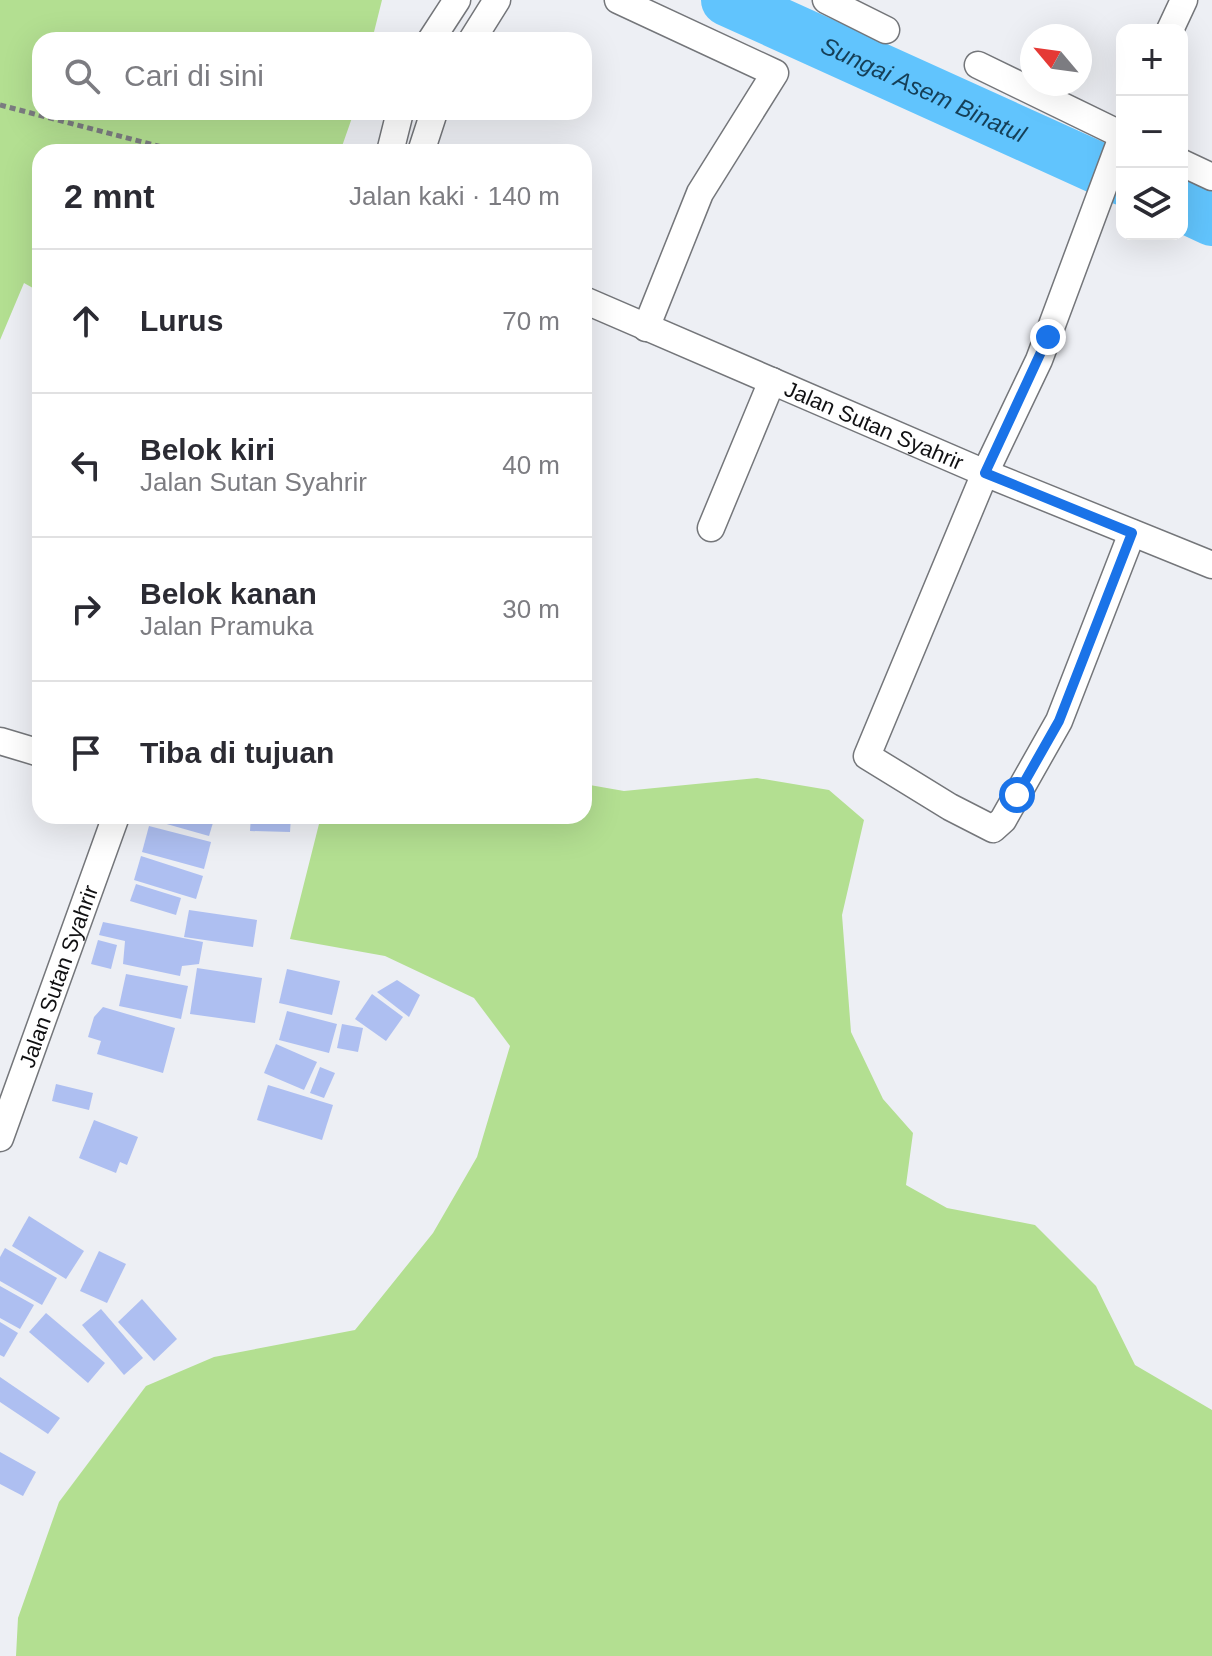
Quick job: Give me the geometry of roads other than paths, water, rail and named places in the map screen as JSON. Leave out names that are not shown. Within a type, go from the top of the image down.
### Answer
[{"type":"street","points":[[436,32],[457,0]]},
{"type":"street","points":[[477,32],[497,0]]},
{"type":"street","points":[[618,0],[775,73],[700,193],[646,328]]},
{"type":"street","points":[[826,0],[886,30]]},
{"type":"street","points":[[1173,24],[1184,0]]},
{"type":"street","points":[[978,65],[1116,135]]},
{"type":"street","points":[[392,144],[398,120]]},
{"type":"street","points":[[424,144],[431,120]]},
{"type":"street","points":[[1116,151],[1039,360],[985,473],[868,757],[950,807],[993,829],[998,826],[1059,721],[1132,533]]},
{"type":"street","points":[[1188,166],[1212,177]]},
{"type":"street","name":"Jalan Sutan Syahrir","points":[[592,304],[985,473],[1212,565]]},
{"type":"street","points":[[711,528],[772,381]]},
{"type":"street","points":[[0,741],[32,751]]},
{"type":"street","name":"Jalan Sutan Syahrir","points":[[1,1137],[7,1098],[113,824]]},
{"type":"waterway","name":"Sungai Asem Binatul","points":[[727,0],[1116,176]]},
{"type":"waterway","name":"Sungai Asem Binatul","points":[[1188,209],[1212,220]]}]
